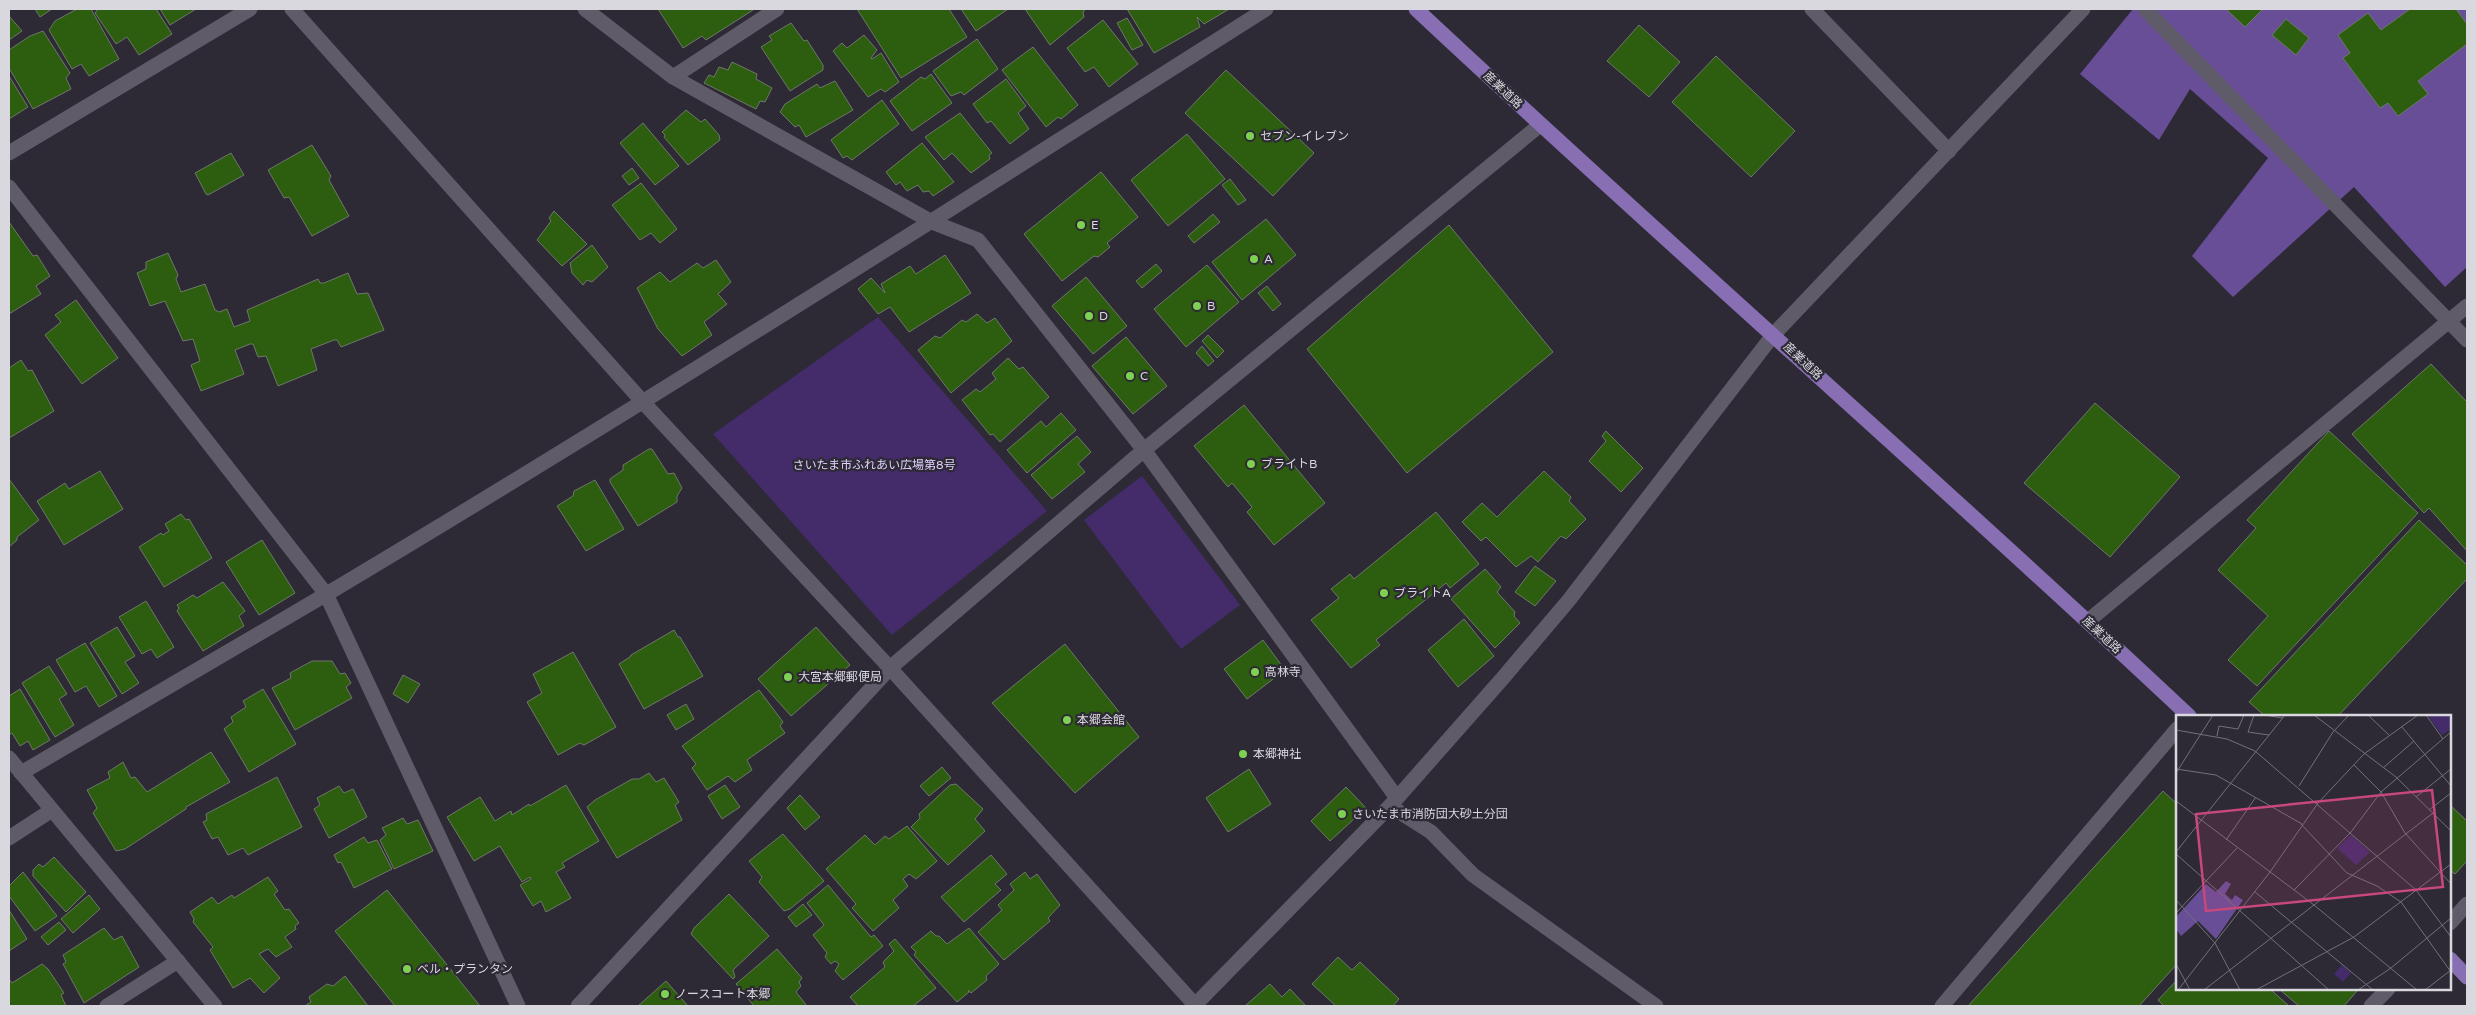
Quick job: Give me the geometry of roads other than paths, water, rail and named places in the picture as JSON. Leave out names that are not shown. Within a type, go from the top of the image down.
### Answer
[{"type":"main road","name":"産業道路","points":[[1416,9],[1540,125],[1774,334],[2088,621],[2188,715]]},
{"type":"main road","points":[[2451,960],[2467,976]]},
{"type":"street","points":[[9,153],[250,9]]},
{"type":"street","points":[[292,9],[642,401],[890,668],[1195,1006],[1394,802],[1569,600],[1774,334],[2083,9]]},
{"type":"street","points":[[585,9],[673,77],[932,222],[978,240],[1144,450],[1394,802],[1431,832],[1473,876],[1656,1006]]},
{"type":"street","points":[[673,77],[777,9]]},
{"type":"street","points":[[21,773],[326,594],[642,401],[932,222],[1266,9]]},
{"type":"street","points":[[1812,9],[1949,151]]},
{"type":"street","points":[[2145,9],[2467,340]]},
{"type":"street","points":[[578,1006],[890,668],[1144,450],[1540,125]]},
{"type":"street","points":[[9,187],[326,594],[518,1006]]},
{"type":"street","points":[[2088,621],[2467,306]]},
{"type":"street","points":[[1942,1006],[2176,731]]},
{"type":"street","points":[[9,758],[215,1006]]},
{"type":"street","points":[[9,838],[52,810]]},
{"type":"street","points":[[2451,922],[2467,904]]},
{"type":"street","points":[[107,1006],[178,961]]},
{"type":"street","points":[[2371,1006],[2387,990]]},
{"type":"place","name":"セブン-イレブン","points":[[1250,136]]},
{"type":"place","name":"E","points":[[1081,225]]},
{"type":"place","name":"A","points":[[1254,259]]},
{"type":"place","name":"B","points":[[1197,306]]},
{"type":"place","name":"D","points":[[1089,316]]},
{"type":"place","name":"C","points":[[1130,376]]},
{"type":"place","name":"ブライトB","points":[[1251,464]]},
{"type":"place","name":"ブライトA","points":[[1384,593]]},
{"type":"place","name":"高林寺","points":[[1255,672]]},
{"type":"place","name":"大宮本郷郵便局","points":[[788,677]]},
{"type":"place","name":"本郷会館","points":[[1067,720]]},
{"type":"place","name":"本郷神社","points":[[1243,754]]},
{"type":"place","name":"さいたま市消防団大砂土分団","points":[[1342,814]]},
{"type":"place","name":"ベル・プランタン","points":[[407,969]]},
{"type":"place","name":"ノースコート本郷","points":[[665,994]]},
{"type":"park label","name":"さいたま市ふれあい広場第8号","points":[[874,465]]}]
